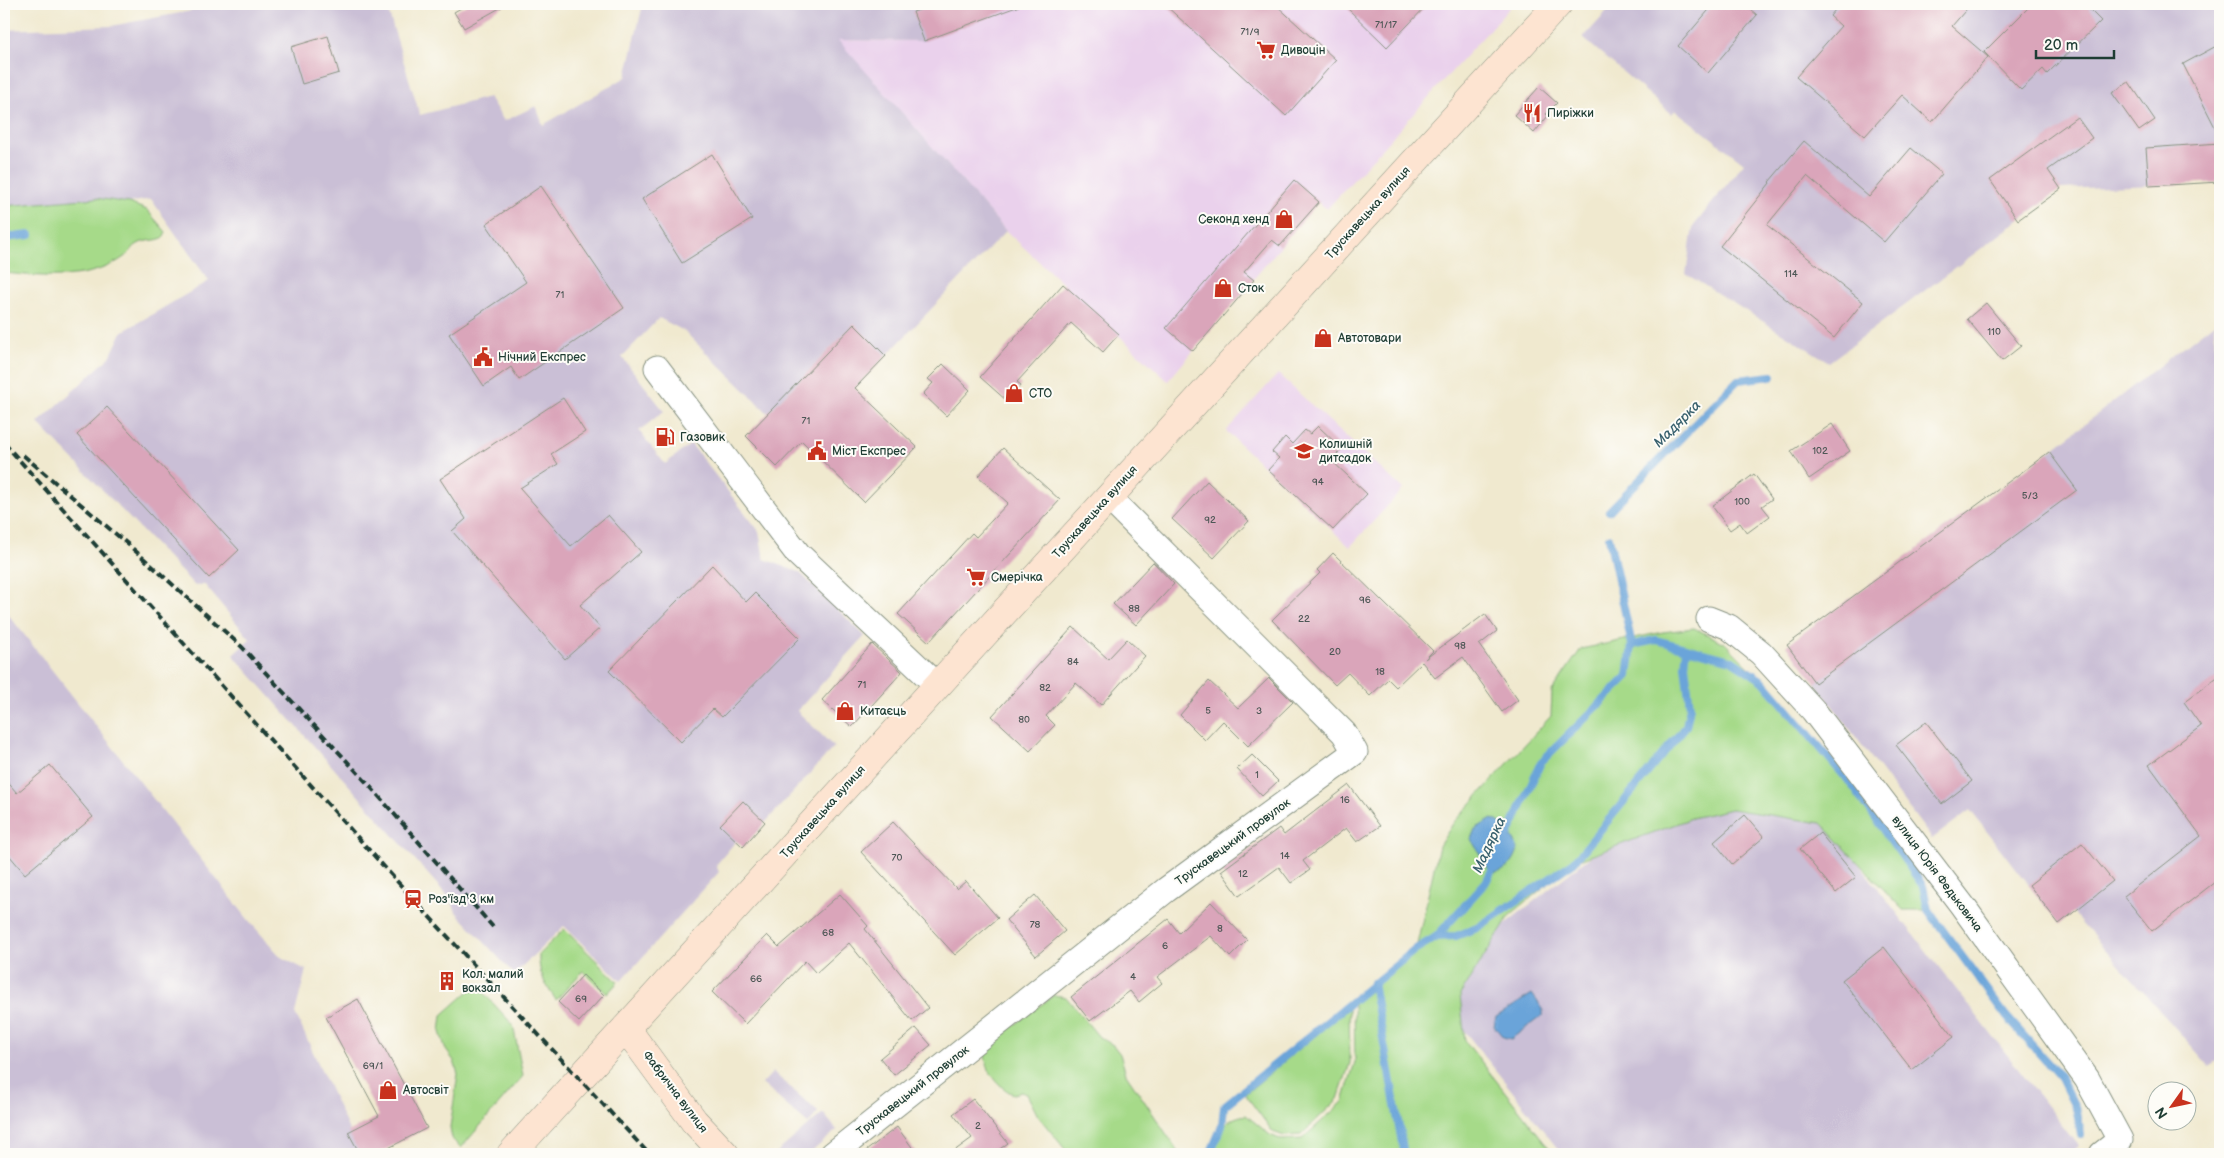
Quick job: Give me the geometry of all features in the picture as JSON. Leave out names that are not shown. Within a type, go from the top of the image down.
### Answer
[{"type":"main road","name":"Трускавецька вулиця","points":[[512,1154],[1558,4]]},
{"type":"main road","name":"Фабрична вулиця","points":[[626,1028],[694,1121],[725,1154]]},
{"type":"street","points":[[657,368],[798,554],[938,686]]},
{"type":"street","name":"Трускавецький провулок","points":[[833,1154],[1166,890],[1355,752],[1344,733],[1108,498]]},
{"type":"street","name":"вулиця Юрія Федьковича","points":[[1709,619],[1729,627],[1761,653],[1813,710],[1962,905],[2087,1079],[2118,1150]]},
{"type":"shaded area","points":[[228,4],[386,4],[420,115],[489,97],[504,121],[536,106],[543,125],[626,77],[643,4],[1006,4],[1008,10],[924,41],[838,40],[1006,231],[886,356],[854,324],[768,413],[684,331],[659,318],[622,357],[664,411],[639,431],[665,464],[691,444],[759,531],[764,559],[799,572],[865,636],[797,711],[834,747],[743,847],[736,841],[716,865],[719,872],[621,981],[564,926],[514,974],[456,912],[451,900],[233,655],[250,639],[204,584],[195,586],[38,423],[110,357],[122,332],[209,281],[151,199],[4,224],[4,30],[111,26]]},
{"type":"shaded area","points":[[1006,4],[1513,4],[1327,209],[1318,202],[1168,381],[1006,231],[837,40],[924,41],[1008,10]]},
{"type":"shaded area","points":[[1614,4],[2220,4],[2220,182],[2061,189],[1829,362],[1686,274],[1693,227],[1744,163],[1675,110],[1672,114],[1583,38]]},
{"type":"shaded area","points":[[2214,323],[2217,431],[2220,431],[2220,1058],[2210,1067],[2073,913],[2059,924],[1970,810],[1932,839],[1787,645],[2049,452]]},
{"type":"shaded area","name":"Колишній дитсадок","points":[[1278,374],[1403,489],[1350,547],[1226,431]]},
{"type":"shaded area","points":[[4,609],[251,923],[281,957],[306,970],[295,1013],[360,1154],[13,1154],[4,1145]]},
{"type":"shaded area","points":[[1771,751],[2078,1146],[2068,1154],[1562,1154],[1428,985],[1628,827]]},
{"type":"shaded area","points":[[773,1072],[818,1112],[808,1124],[762,1084]]},
{"type":"shaded area","points":[[823,1113],[837,1130],[809,1154],[776,1153]]},
{"type":"green space","points":[[96,198],[129,203],[147,210],[166,232],[164,237],[158,240],[141,242],[127,255],[113,264],[84,274],[36,276],[4,273],[4,206]]},
{"type":"green space","points":[[1694,628],[1725,643],[1763,681],[1852,785],[1923,886],[1928,910],[1903,910],[1821,823],[1731,809],[1692,818],[1574,862],[1510,915],[1460,995],[1465,1041],[1554,1154],[1210,1154],[1222,1128],[1237,1117],[1246,1115],[1270,1135],[1282,1140],[1302,1139],[1343,1102],[1355,1062],[1354,999],[1416,949],[1439,846],[1454,822],[1551,716],[1552,691],[1581,649],[1663,632]]},
{"type":"green space","points":[[564,929],[618,982],[607,994],[583,971],[556,1000],[552,994],[541,973],[539,954]]},
{"type":"green space","points":[[480,989],[513,1025],[523,1076],[461,1148],[452,1139],[450,1127],[458,1074],[454,1061],[446,1050],[440,1032],[442,1015],[469,991]]},
{"type":"green space","points":[[1054,995],[1066,997],[1099,1037],[1113,1045],[1120,1054],[1126,1074],[1180,1154],[1069,1154],[1038,1116],[1027,1094],[1021,1092],[1014,1094],[996,1081],[986,1060],[985,1052],[987,1046]]},
{"type":"green space","points":[[1349,1008],[1350,1063],[1338,1099],[1301,1135],[1284,1136],[1273,1132],[1245,1094]]},
{"type":"water","points":[[1492,819],[1501,823],[1508,831],[1518,849],[1509,866],[1496,873],[1491,873],[1471,839],[1475,829]]},
{"type":"water","points":[[1532,994],[1543,1009],[1543,1015],[1511,1039],[1503,1037],[1494,1026],[1496,1017]]},
{"type":"building","points":[[468,4],[507,4],[464,28],[454,12]]},
{"type":"building","points":[[937,4],[1019,4],[1019,6],[924,41],[913,12]]},
{"type":"building","points":[[1164,4],[1275,4],[1336,60],[1286,116]]},
{"type":"building","points":[[1343,4],[1428,4],[1387,47]]},
{"type":"building","points":[[1714,4],[1744,4],[1757,15],[1708,73],[1678,46]]},
{"type":"building","points":[[1840,4],[1971,4],[1952,26],[1988,57],[1932,122],[1902,95],[1865,136],[1796,77],[1841,26],[1830,16]]},
{"type":"building","points":[[2032,4],[2084,4],[2101,21],[2047,74],[2043,69],[2021,90],[1984,52]]},
{"type":"building","points":[[328,36],[339,73],[302,84],[291,47]]},
{"type":"building","points":[[2220,44],[2220,137],[2183,64]]},
{"type":"building","points":[[2129,82],[2155,120],[2139,131],[2112,93]]},
{"type":"building","points":[[1539,87],[1557,103],[1546,114],[1548,116],[1534,133],[1514,115]]},
{"type":"building","points":[[2077,117],[2092,138],[2048,170],[2061,189],[2018,220],[1990,180]]},
{"type":"building","points":[[1804,141],[1869,197],[1911,148],[1942,174],[1884,242],[1807,176],[1767,225],[1863,302],[1834,338],[1720,246],[1769,182]]},
{"type":"building","points":[[2220,143],[2220,182],[2149,186],[2146,148]]},
{"type":"building","points":[[712,154],[752,219],[682,263],[642,199]]},
{"type":"building","points":[[1294,180],[1319,202],[1280,246],[1272,240],[1244,272],[1254,280],[1193,351],[1166,328]]},
{"type":"building","points":[[541,186],[624,308],[519,380],[511,367],[484,386],[449,334],[526,282],[486,224]]},
{"type":"building","points":[[1063,284],[1119,334],[1103,352],[1071,323],[1017,382],[1021,385],[1007,401],[980,377]]},
{"type":"building","points":[[1986,303],[2021,346],[2002,361],[1967,319]]},
{"type":"building","points":[[854,324],[886,356],[855,388],[917,447],[864,502],[802,441],[777,467],[746,436]]},
{"type":"building","points":[[943,364],[970,390],[946,416],[923,394],[933,383],[928,379]]},
{"type":"building","points":[[563,398],[585,432],[551,454],[558,464],[520,488],[571,546],[608,515],[641,552],[580,605],[600,628],[565,659],[452,531],[466,519],[440,479]]},
{"type":"building","points":[[107,407],[239,550],[209,578],[77,435]]},
{"type":"building","points":[[1832,424],[1850,451],[1809,479],[1791,451]]},
{"type":"building","points":[[1318,426],[1342,449],[1331,460],[1367,494],[1333,530],[1268,470],[1279,458],[1272,452],[1285,437],[1292,444],[1305,430],[1310,434]]},
{"type":"building","points":[[1003,448],[1060,500],[929,642],[898,614],[972,533],[976,537],[1008,503],[978,476]]},
{"type":"building","points":[[2049,452],[2077,490],[1815,683],[1787,645]]},
{"type":"building","points":[[1754,474],[1772,499],[1762,506],[1770,516],[1747,533],[1740,523],[1730,530],[1712,506]]},
{"type":"building","points":[[1207,481],[1249,521],[1214,558],[1172,519]]},
{"type":"building","points":[[1333,553],[1433,651],[1425,659],[1485,614],[1497,631],[1479,645],[1518,700],[1502,712],[1463,657],[1435,678],[1422,662],[1396,687],[1388,679],[1370,696],[1348,673],[1335,685],[1272,620],[1320,573],[1317,570]]},
{"type":"building","points":[[1153,562],[1174,584],[1136,625],[1113,604]]},
{"type":"building","points":[[712,565],[746,602],[755,593],[800,638],[722,717],[713,709],[681,742],[609,671]]},
{"type":"building","points":[[1073,627],[1108,659],[1127,639],[1145,656],[1101,705],[1076,683],[1046,716],[1055,725],[1030,751],[992,716]]},
{"type":"building","points":[[872,644],[902,672],[852,727],[822,700]]},
{"type":"building","points":[[2220,675],[2220,878],[2152,931],[2124,896],[2201,836],[2149,765],[2201,726],[2184,702]]},
{"type":"building","points":[[1269,678],[1293,702],[1248,746],[1223,721],[1205,740],[1180,715],[1209,681],[1238,708]]},
{"type":"building","points":[[1926,722],[1972,781],[1942,804],[1896,745]]},
{"type":"building","points":[[1252,755],[1278,781],[1262,796],[1237,769]]},
{"type":"building","points":[[50,765],[93,817],[25,874],[4,849],[4,778],[17,793]]},
{"type":"building","points":[[1349,785],[1380,826],[1357,842],[1346,828],[1303,861],[1310,870],[1291,883],[1279,867],[1239,896],[1221,871],[1279,828],[1284,835]]},
{"type":"building","points":[[743,801],[765,822],[743,847],[720,825]]},
{"type":"building","points":[[1745,815],[1764,837],[1732,864],[1714,842]]},
{"type":"building","points":[[893,822],[957,889],[966,881],[998,918],[955,955],[861,852]]},
{"type":"building","points":[[1820,833],[1856,877],[1836,893],[1800,849]]},
{"type":"building","points":[[2082,843],[2113,881],[2059,924],[2029,885]]},
{"type":"building","points":[[840,894],[868,926],[865,929],[928,1008],[912,1021],[849,943],[816,973],[805,961],[745,1024],[712,992],[767,935],[779,947]]},
{"type":"building","points":[[1035,895],[1065,931],[1036,956],[1006,920]]},
{"type":"building","points":[[1211,902],[1247,940],[1230,957],[1211,936],[1157,977],[1162,983],[1139,1002],[1130,991],[1090,1021],[1071,997],[1168,919],[1179,933]]},
{"type":"building","points":[[1884,947],[1954,1037],[1912,1070],[1842,980]]},
{"type":"building","points":[[583,975],[604,995],[579,1022],[558,1002]]},
{"type":"building","points":[[358,999],[427,1128],[377,1154],[360,1154],[348,1132],[379,1116],[326,1017]]},
{"type":"building","points":[[916,1028],[931,1045],[894,1075],[880,1058]]},
{"type":"building","points":[[973,1099],[1008,1143],[993,1154],[950,1154],[972,1138],[953,1114]]},
{"type":"building","points":[[897,1127],[917,1154],[862,1154]]},
{"type":"waterway","points":[[4,238],[30,235]]},
{"type":"waterway","name":"Мадярка","points":[[1609,511],[1738,380],[1772,376]]},
{"type":"waterway","name":"Мадярка","points":[[1505,842],[1541,762],[1628,676],[1632,645],[1609,538]]},
{"type":"waterway","points":[[1632,645],[1656,640],[1731,660],[1763,681],[1852,785],[1923,886],[1928,910],[2006,1016],[2061,1078],[2077,1111],[2081,1135]]},
{"type":"waterway","points":[[1436,937],[1456,936],[1477,928],[1574,862],[1686,726],[1690,707],[1685,665],[1687,649]]},
{"type":"waterway","points":[[1210,1154],[1222,1126],[1224,1106],[1416,949],[1436,937],[1486,882],[1495,864]]},
{"type":"waterway","name":"Мадярка","points":[[1373,983],[1404,1154]]},
{"type":"railway","points":[[4,443],[413,899],[649,1154]]},
{"type":"railway","points":[[23,455],[131,547],[242,647],[368,784],[493,927]]},
{"type":"place","name":"Дивоцін","points":[[1266,50]]},
{"type":"place","name":"Пиріжки","points":[[1532,113]]},
{"type":"place","name":"Секонд хенд","points":[[1284,219]]},
{"type":"place","name":"Сток","points":[[1223,288]]},
{"type":"place","name":"Автотовари","points":[[1323,338]]},
{"type":"place","name":"Нічний Експрес","points":[[483,357]]},
{"type":"place","name":"СТО","points":[[1014,393]]},
{"type":"place","name":"Газовик","points":[[665,437]]},
{"type":"place","name":"Міст Експрес","points":[[817,451]]},
{"type":"place","name":"Колишній дитсадок","points":[[1304,451]]},
{"type":"place","name":"Смерічка","points":[[976,577]]},
{"type":"place","name":"Китаєць","points":[[845,711]]},
{"type":"place","name":"Роз'їзд 3 км","points":[[413,899]]},
{"type":"place","name":"Кол. малий вокзал","points":[[447,981]]},
{"type":"place","name":"Автосвіт","points":[[388,1090]]}]
